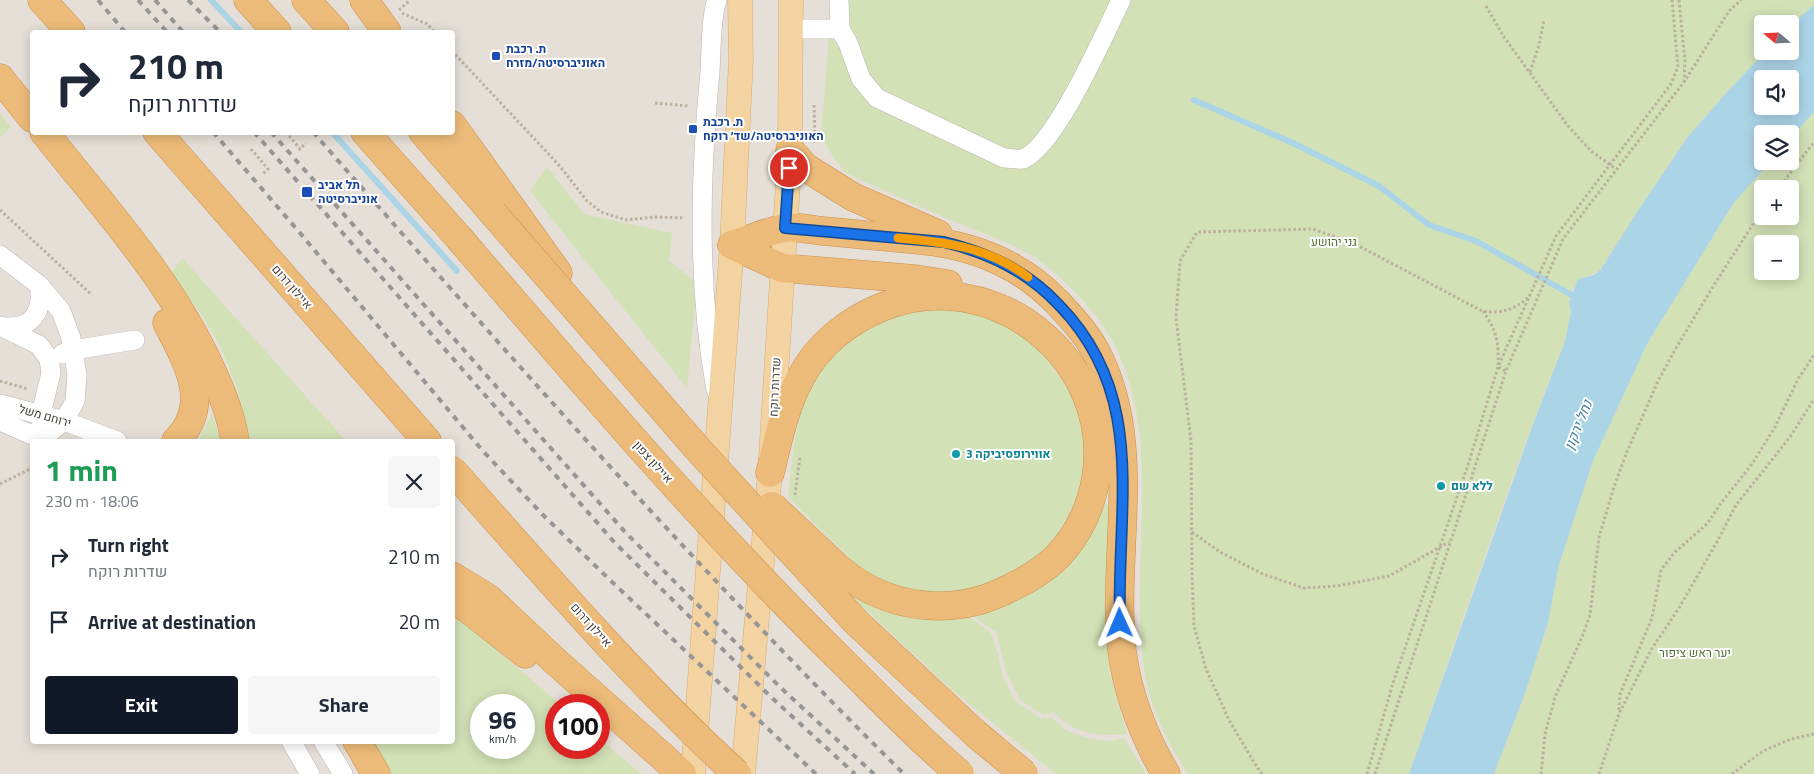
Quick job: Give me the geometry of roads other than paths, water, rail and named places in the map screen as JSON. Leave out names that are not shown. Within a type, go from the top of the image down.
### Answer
[{"type":"highway","points":[[42,0],[68,30]]},
{"type":"highway","points":[[248,0],[275,30]]},
{"type":"highway","points":[[306,0],[333,30]]},
{"type":"highway","points":[[364,0],[386,30]]},
{"type":"highway","points":[[0,78],[30,116]]},
{"type":"highway","points":[[455,130],[500,207]]},
{"type":"highway","points":[[46,135],[143,256],[179,308],[204,353],[224,399],[235,439]]},
{"type":"highway","name":"איילון דרום","points":[[160,135],[346,351],[425,439]]},
{"type":"highway","name":"איילון צפון","points":[[368,135],[630,436],[739,555],[881,700],[960,774]]},
{"type":"highway","points":[[426,135],[500,207],[615,351],[696,447],[856,622],[976,734],[1024,774]]},
{"type":"highway","points":[[790,150],[805,167],[853,197],[988,255],[1023,273],[1049,294],[1084,334],[1094,349],[1104,368],[1117,412],[1122,455],[1120,604],[1122,650],[1135,711],[1145,735],[1166,774]]},
{"type":"highway","points":[[732,245],[785,228],[944,242],[988,255]]},
{"type":"highway","points":[[122,230],[183,354],[191,376],[196,406],[184,433],[178,439]]},
{"type":"highway","points":[[636,376],[837,567],[852,579],[880,595],[923,606],[955,606],[995,596],[1028,578],[1056,559],[1075,534],[1084,518],[1092,496],[1097,469],[1097,443],[1092,413],[1080,382],[1064,357],[1039,326],[1024,312],[974,291],[915,279],[782,268],[732,245]]},
{"type":"highway","points":[[770,473],[789,404],[806,369],[819,351],[841,330],[858,318],[882,307],[904,300],[934,296],[959,297],[980,301],[1007,311],[1026,322],[1045,336],[1064,357]]},
{"type":"highway","name":"איילון דרום","points":[[455,473],[630,667],[702,742],[737,774]]},
{"type":"highway","points":[[455,578],[488,598],[578,694]]},
{"type":"highway","points":[[455,602],[552,667],[682,774]]},
{"type":"highway","points":[[610,722],[676,774]]},
{"type":"highway","points":[[359,744],[376,774]]},
{"type":"main road","points":[[693,774],[732,245],[741,59],[740,0]]},
{"type":"main road","name":"שדרות רוקח","points":[[743,774],[770,473],[790,150],[791,0]]},
{"type":"street","points":[[717,0],[706,108],[702,219],[708,347],[720,409]]},
{"type":"street","points":[[839,0],[840,29],[848,43],[861,79],[877,98],[1004,158],[1023,159],[1038,148],[1069,106],[1121,0]]},
{"type":"street","points":[[791,29],[840,29]]},
{"type":"street","points":[[0,255],[39,285],[60,310],[71,338],[77,374],[75,401],[64,421],[45,439]]},
{"type":"street","points":[[3,327],[25,324],[36,314],[42,299],[39,285]]},
{"type":"street","points":[[3,327],[39,345],[49,359],[51,373],[41,414],[44,439]]},
{"type":"street","points":[[49,359],[73,350],[135,340]]},
{"type":"street","name":"ירוחם משל","points":[[0,404],[64,421],[112,439]]},
{"type":"street","name":"ירוחם משל","points":[[0,422],[42,439]]},
{"type":"street","points":[[293,744],[310,774]]},
{"type":"street","points":[[325,744],[344,774]]},
{"type":"water","name":"נחל ירקון","points":[[1814,5],[1814,112],[1799,129],[1799,125],[1754,125],[1754,170],[1763,170],[1733,204],[1647,344],[1593,461],[1559,565],[1548,623],[1523,699],[1494,774],[1409,774],[1533,424],[1565,341],[1571,312],[1569,302],[1578,279],[1594,275],[1601,269],[1687,138],[1757,60],[1799,60],[1799,18]]},
{"type":"waterway","points":[[211,0],[239,30]]},
{"type":"waterway","points":[[1194,100],[1295,144],[1379,186],[1429,225],[1476,241],[1577,298]]},
{"type":"waterway","points":[[335,135],[457,271]]},
{"type":"railway","points":[[98,0],[123,30]]},
{"type":"railway","points":[[138,0],[165,30]]},
{"type":"railway","points":[[155,0],[181,30]]},
{"type":"railway","points":[[188,0],[218,30]]},
{"type":"railway","points":[[216,135],[482,450],[543,515],[816,774]]},
{"type":"railway","points":[[257,135],[615,543],[771,697],[855,774]]},
{"type":"railway","points":[[274,135],[626,533],[780,687],[874,774]]},
{"type":"railway","points":[[316,135],[603,459],[751,618],[904,774]]},
{"type":"place","name":"ת. רכבת האוניברסיטה/מזרח","points":[[496,56]]},
{"type":"place","name":"ת. רכבת האוניברסיטה/שד׳ רוקח","points":[[693,129]]},
{"type":"place","name":"תל אביב אוניברסיטה","points":[[307,192]]},
{"type":"place","name":"אווירופסיביקה 3","points":[[956,454]]},
{"type":"place","name":"ללא שם","points":[[1441,486]]},
{"type":"park label","name":"גני יהושע","points":[[1334,242]]},
{"type":"park label","name":"יער ראש ציפור","points":[[1695,653]]}]
